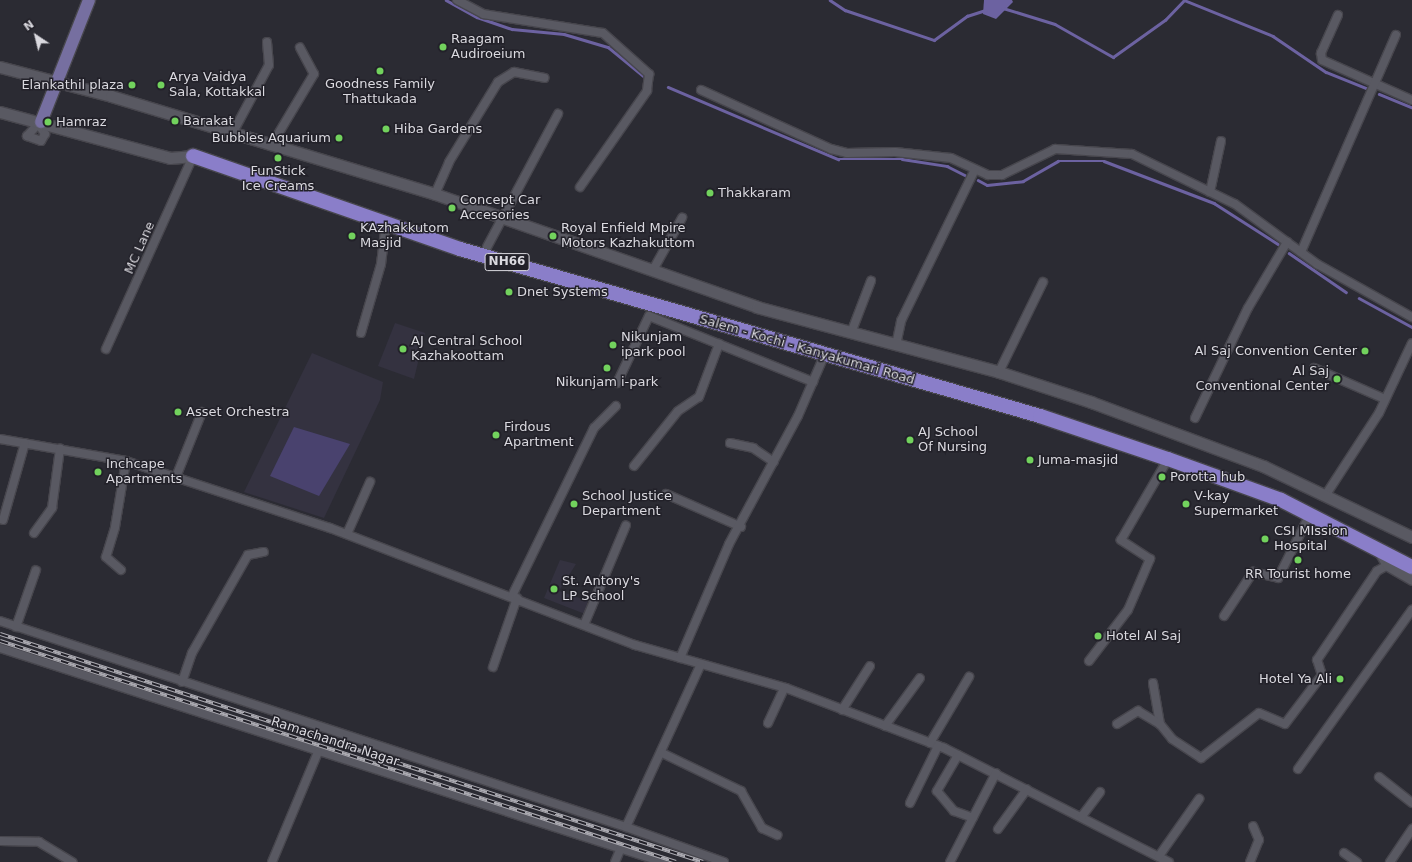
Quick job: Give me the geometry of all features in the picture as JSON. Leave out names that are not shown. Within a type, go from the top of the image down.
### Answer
[{"type":"highway","name":"Salem - Kochi - Kanyakumari Road","points":[[193,156],[460,249],[824,356],[1040,416],[1168,459],[1310,514],[1412,567]]},
{"type":"main road","points":[[40,124],[54,82],[89,0]]},
{"type":"street","points":[[457,0],[483,14],[603,33],[649,74],[647,91],[580,187]]},
{"type":"street","points":[[1338,15],[1320,57],[1377,82],[1412,100]]},
{"type":"street","points":[[1301,252],[1377,82],[1396,35]]},
{"type":"street","points":[[232,134],[269,65],[268,42]]},
{"type":"street","points":[[271,146],[314,74],[300,48]]},
{"type":"street","points":[[0,67],[435,194],[757,307],[999,372],[1204,442],[1327,493],[1412,537]]},
{"type":"street","points":[[435,194],[450,162],[498,82],[514,72],[544,78]]},
{"type":"street","points":[[701,90],[831,149],[847,153],[894,152],[952,158],[974,171],[1002,175],[1055,149],[1109,150],[1132,154],[1235,204],[1301,252],[1412,317]]},
{"type":"street","points":[[0,112],[170,158],[193,156]]},
{"type":"street","points":[[487,247],[558,114]]},
{"type":"street","points":[[1210,192],[1221,141]]},
{"type":"street","name":"MC Lane","points":[[106,349],[193,156]]},
{"type":"street","points":[[896,345],[901,321],[974,171]]},
{"type":"street","points":[[653,270],[682,218]]},
{"type":"street","points":[[361,333],[381,264],[386,223]]},
{"type":"street","points":[[1195,418],[1248,308],[1287,242]]},
{"type":"street","points":[[851,333],[871,281]]},
{"type":"street","points":[[999,372],[1043,282]]},
{"type":"street","points":[[617,383],[649,316],[813,382]]},
{"type":"street","points":[[1327,493],[1385,399],[1412,343]]},
{"type":"street","points":[[634,466],[678,411],[699,397],[719,344]]},
{"type":"street","points":[[680,658],[729,544],[741,527],[774,462],[824,356]]},
{"type":"street","points":[[1314,368],[1385,399]]},
{"type":"street","points":[[493,667],[514,597],[594,428],[616,406]]},
{"type":"street","points":[[176,477],[202,412]]},
{"type":"street","points":[[0,439],[126,461],[346,534],[584,625],[680,658],[784,688],[938,746],[958,755],[1082,816],[1169,862]]},
{"type":"street","points":[[3,520],[25,443]]},
{"type":"street","points":[[730,443],[753,448],[774,462]]},
{"type":"street","points":[[34,533],[52,508],[60,449]]},
{"type":"street","points":[[1089,661],[1128,610],[1150,558],[1121,540],[1168,459]]},
{"type":"street","points":[[121,570],[106,557],[115,528],[126,461]]},
{"type":"street","points":[[346,534],[370,482]]},
{"type":"street","points":[[666,494],[741,527]]},
{"type":"street","points":[[1224,616],[1252,572],[1278,578],[1310,514]]},
{"type":"street","points":[[584,625],[626,525]]},
{"type":"street","points":[[1379,550],[1388,565],[1412,579]]},
{"type":"street","points":[[182,682],[192,653],[248,554],[264,552]]},
{"type":"street","points":[[1117,724],[1138,711],[1160,724],[1172,739],[1201,758],[1259,713],[1285,724],[1322,675],[1317,660],[1377,571],[1388,565]]},
{"type":"street","points":[[16,627],[36,570]]},
{"type":"street","points":[[1298,769],[1412,610]]},
{"type":"street","points":[[0,621],[626,827],[724,862]]},
{"type":"street","name":"Ramachandra Nagar","points":[[0,648],[165,703],[258,729],[318,752],[663,862]]},
{"type":"street","points":[[626,827],[662,753],[702,664]]},
{"type":"street","points":[[842,710],[870,666]]},
{"type":"street","points":[[930,743],[969,677]]},
{"type":"street","points":[[885,726],[920,678]]},
{"type":"street","points":[[1152,683],[1160,724]]},
{"type":"street","points":[[768,723],[784,688]]},
{"type":"street","points":[[910,803],[938,746]]},
{"type":"street","points":[[272,862],[318,752]]},
{"type":"street","points":[[662,753],[741,791],[762,828],[777,835]]},
{"type":"street","points":[[958,755],[937,791],[954,811],[973,818]]},
{"type":"street","points":[[950,862],[996,773]]},
{"type":"street","points":[[1379,777],[1412,803]]},
{"type":"street","points":[[998,830],[1027,789]]},
{"type":"street","points":[[1082,816],[1100,792]]},
{"type":"street","points":[[1159,856],[1199,799]]},
{"type":"street","points":[[1250,862],[1259,840],[1253,826]]},
{"type":"street","points":[[1390,862],[1412,829]]},
{"type":"street","points":[[0,841],[39,842],[72,862]]},
{"type":"street","points":[[615,862],[621,848]]},
{"type":"street","points":[[1344,853],[1357,862]]},
{"type":"shaded area","points":[[984,0],[1012,0],[1013,2],[996,19],[983,14]]},
{"type":"shaded area","name":"AJ Central School Kazhakoottam","points":[[395,323],[425,333],[414,379],[378,366]]},
{"type":"shaded area","points":[[312,353],[383,382],[380,400],[324,518],[244,492]]},
{"type":"shaded area","points":[[294,427],[350,444],[319,496],[270,476]]},
{"type":"shaded area","name":"St. Antony's LP School","points":[[560,560],[576,564],[559,591],[588,601],[585,614],[544,598]]},
{"type":"waterway","points":[[446,0],[477,17],[512,29],[564,34],[608,47],[646,78]]},
{"type":"waterway","points":[[830,0],[845,10],[934,40],[967,16],[985,10]]},
{"type":"waterway","points":[[1003,8],[1055,24],[1113,57],[1165,20],[1184,0],[1273,36],[1326,72],[1366,88]]},
{"type":"waterway","points":[[668,87],[838,159],[902,159],[947,166],[965,175]]},
{"type":"waterway","points":[[1379,94],[1412,107]]},
{"type":"waterway","points":[[978,180],[987,185],[1023,181],[1058,161],[1104,161],[1214,203],[1278,244]]},
{"type":"waterway","points":[[1289,253],[1346,292]]},
{"type":"waterway","points":[[1359,298],[1412,327]]},
{"type":"railway","points":[[0,634],[703,862]]},
{"type":"railway","points":[[0,641],[676,862]]},
{"type":"place","name":"Raagam Audiroeium","points":[[443,47]]},
{"type":"place","name":"Goodness Family Thattukada","points":[[380,71]]},
{"type":"place","name":"Elankathil plaza","points":[[132,85]]},
{"type":"place","name":"Arya Vaidya Sala, Kottakkal","points":[[161,85]]},
{"type":"place","name":"Barakat","points":[[175,121]]},
{"type":"place","name":"Hamraz","points":[[48,122]]},
{"type":"place","name":"Hiba Gardens","points":[[386,129]]},
{"type":"place","name":"Bubbles Aquarium","points":[[339,138]]},
{"type":"place","name":"FunStick Ice Creams","points":[[278,158]]},
{"type":"place","name":"Thakkaram","points":[[710,193]]},
{"type":"place","name":"Concept Car Accesories","points":[[452,208]]},
{"type":"place","name":"KAzhakkutom Masjid","points":[[352,236]]},
{"type":"place","name":"Royal Enfield Mpire Motors Kazhakuttom","points":[[553,236]]},
{"type":"place","name":"Dnet Systems","points":[[509,292]]},
{"type":"place","name":"Nikunjam ipark pool","points":[[613,345]]},
{"type":"place","name":"AJ Central School Kazhakoottam","points":[[403,349]]},
{"type":"place","name":"Al Saj Convention Center","points":[[1365,351]]},
{"type":"place","name":"Nikunjam i-park","points":[[607,368]]},
{"type":"place","name":"Al Saj Conventional Center","points":[[1337,379]]},
{"type":"place","name":"Asset Orchestra","points":[[178,412]]},
{"type":"place","name":"Firdous Apartment","points":[[496,435]]},
{"type":"place","name":"AJ School Of Nursing","points":[[910,440]]},
{"type":"place","name":"Juma-masjid","points":[[1030,460]]},
{"type":"place","name":"Inchcape Apartments","points":[[98,472]]},
{"type":"place","name":"Porotta hub","points":[[1162,477]]},
{"type":"place","name":"School Justice Department","points":[[574,504]]},
{"type":"place","name":"V-kay Supermarket","points":[[1186,504]]},
{"type":"place","name":"CSI MIssion Hospital","points":[[1265,539]]},
{"type":"place","name":"RR Tourist home","points":[[1298,560]]},
{"type":"place","name":"St. Antony's LP School","points":[[554,589]]},
{"type":"place","name":"Hotel Al Saj","points":[[1098,636]]},
{"type":"place","name":"Hotel Ya Ali","points":[[1340,679]]}]
